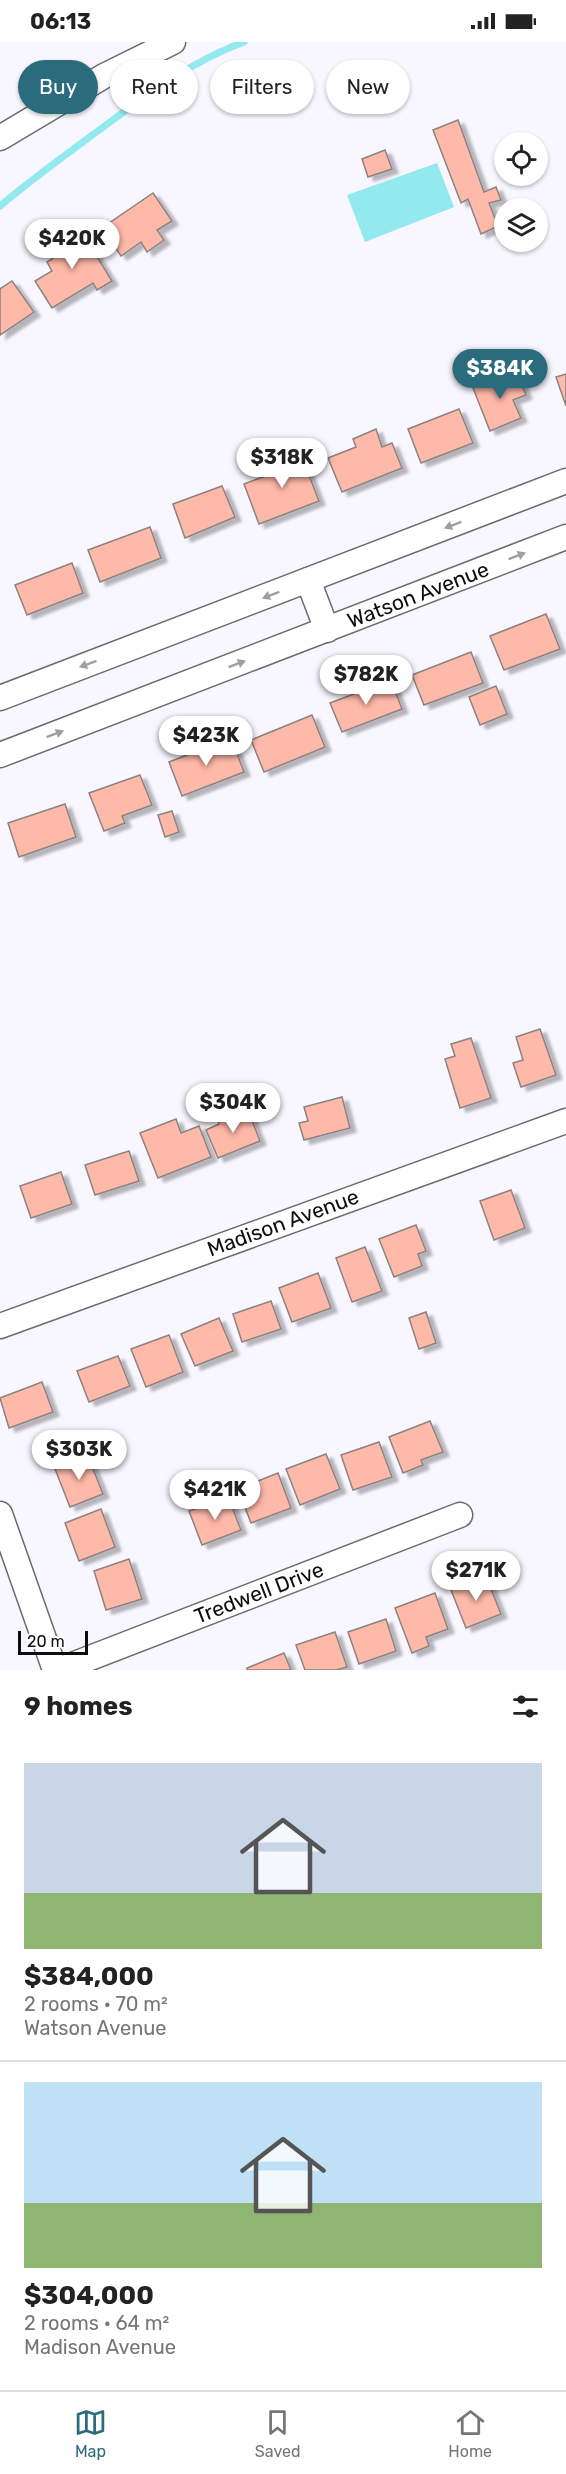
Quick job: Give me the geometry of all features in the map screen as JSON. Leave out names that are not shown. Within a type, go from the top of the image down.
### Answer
[{"type":"street","points":[[0,138],[104,76],[173,42]]},
{"type":"street","points":[[0,698],[566,481]]},
{"type":"street","name":"Watson Avenue","points":[[0,755],[566,537]]},
{"type":"street","points":[[308,580],[327,630]]},
{"type":"street","name":"Madison Avenue","points":[[0,1326],[566,1121]]},
{"type":"street","points":[[0,1514],[57,1670]]},
{"type":"street","name":"Tredwell Drive","points":[[57,1670],[460,1515]]},
{"type":"water","points":[[437,163],[454,207],[365,242],[347,195]]},
{"type":"building","points":[[458,120],[484,192],[496,187],[500,198],[494,198],[494,202],[489,203],[494,216],[494,228],[481,234],[468,199],[461,203],[433,130]]},
{"type":"building","points":[[385,150],[392,169],[368,177],[362,159]]},
{"type":"building","points":[[153,193],[172,221],[157,230],[164,240],[147,252],[141,242],[121,256],[102,228]]},
{"type":"building","points":[[80,229],[112,281],[97,290],[93,283],[52,308],[35,281],[52,271],[47,262],[61,253],[55,244]]},
{"type":"building","points":[[12,281],[34,312],[0,335],[0,289]]},
{"type":"building","points":[[516,371],[526,395],[513,400],[521,418],[490,431],[473,388]]},
{"type":"building","points":[[566,374],[566,406],[556,377]]},
{"type":"building","points":[[459,409],[473,443],[421,463],[408,429]]},
{"type":"building","points":[[376,429],[382,447],[392,443],[402,468],[342,492],[328,458],[356,447],[353,439]]},
{"type":"building","points":[[299,450],[319,501],[259,524],[244,484],[273,473],[269,463]]},
{"type":"building","points":[[222,486],[235,517],[185,538],[173,504]]},
{"type":"building","points":[[150,527],[161,558],[100,582],[88,550]]},
{"type":"building","points":[[72,563],[83,593],[27,615],[15,585]]},
{"type":"building","points":[[546,614],[560,649],[504,670],[490,636]]},
{"type":"building","points":[[471,652],[483,683],[424,705],[412,675]]},
{"type":"building","points":[[391,680],[402,709],[342,732],[330,703]]},
{"type":"building","points":[[496,686],[507,714],[480,725],[469,697]]},
{"type":"building","points":[[312,715],[325,747],[264,772],[251,740]]},
{"type":"building","points":[[231,738],[244,772],[182,796],[169,762]]},
{"type":"building","points":[[140,775],[152,805],[122,816],[125,823],[104,831],[89,793]]},
{"type":"building","points":[[65,804],[76,837],[19,857],[8,823]]},
{"type":"building","points":[[172,811],[179,832],[165,837],[158,815]]},
{"type":"building","points":[[540,1029],[556,1075],[521,1087],[513,1063],[523,1060],[516,1037]]},
{"type":"building","points":[[471,1038],[491,1098],[460,1108],[445,1059],[455,1056],[451,1044]]},
{"type":"building","points":[[342,1097],[350,1128],[304,1140],[299,1123],[308,1121],[304,1107]]},
{"type":"building","points":[[228,1113],[231,1120],[249,1113],[260,1141],[218,1158],[206,1130],[219,1124],[217,1117]]},
{"type":"building","points":[[176,1119],[181,1133],[199,1126],[211,1157],[158,1178],[140,1133]]},
{"type":"building","points":[[129,1151],[139,1181],[95,1195],[85,1165]]},
{"type":"building","points":[[61,1172],[72,1204],[31,1218],[20,1186]]},
{"type":"building","points":[[511,1190],[525,1228],[494,1240],[480,1201]]},
{"type":"building","points":[[416,1225],[426,1251],[418,1254],[422,1266],[394,1277],[379,1239]]},
{"type":"building","points":[[365,1247],[382,1291],[352,1302],[336,1258]]},
{"type":"building","points":[[318,1273],[331,1308],[292,1322],[279,1288]]},
{"type":"building","points":[[271,1301],[281,1329],[242,1342],[233,1314]]},
{"type":"building","points":[[426,1312],[436,1343],[419,1349],[409,1318]]},
{"type":"building","points":[[219,1318],[233,1351],[195,1366],[181,1334]]},
{"type":"building","points":[[169,1335],[183,1372],[146,1387],[131,1349]]},
{"type":"building","points":[[118,1356],[130,1386],[89,1402],[77,1371]]},
{"type":"building","points":[[42,1382],[53,1412],[9,1428],[0,1398]]},
{"type":"building","points":[[430,1421],[443,1452],[421,1460],[423,1465],[403,1473],[389,1437]]},
{"type":"building","points":[[379,1442],[392,1477],[353,1490],[341,1455]]},
{"type":"building","points":[[326,1454],[340,1489],[300,1505],[286,1469]]},
{"type":"building","points":[[88,1456],[103,1494],[70,1507],[55,1469]]},
{"type":"building","points":[[278,1473],[291,1508],[251,1523],[238,1489]]},
{"type":"building","points":[[228,1497],[241,1530],[202,1545],[189,1511]]},
{"type":"building","points":[[101,1509],[115,1547],[79,1561],[65,1523]]},
{"type":"building","points":[[129,1559],[142,1599],[106,1610],[94,1571]]},
{"type":"building","points":[[486,1576],[501,1614],[466,1628],[451,1590]]},
{"type":"building","points":[[435,1593],[448,1629],[426,1637],[429,1646],[412,1653],[395,1608]]},
{"type":"building","points":[[386,1619],[396,1651],[359,1664],[348,1632]]},
{"type":"building","points":[[335,1632],[347,1667],[336,1670],[305,1670],[296,1645]]},
{"type":"building","points":[[284,1653],[291,1670],[247,1670],[247,1668]]},
{"type":"waterway","points":[[0,206],[153,91],[187,69],[244,42]]}]
